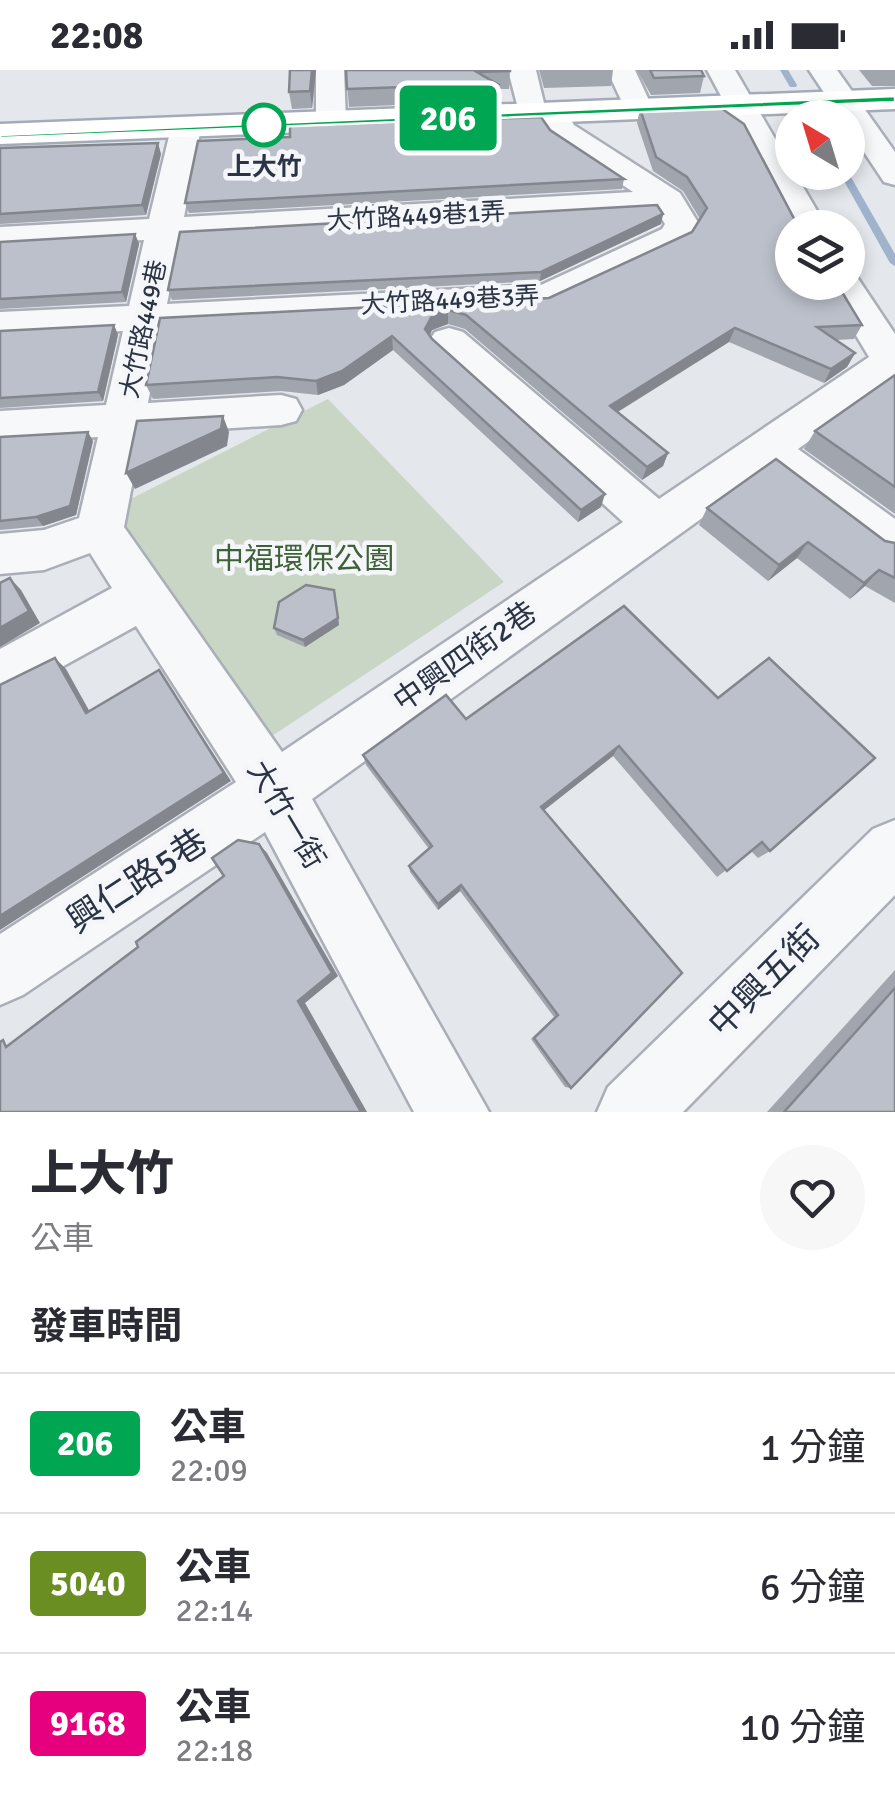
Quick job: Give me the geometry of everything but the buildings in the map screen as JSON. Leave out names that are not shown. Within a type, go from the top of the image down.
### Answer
[{"type":"main road","points":[[865,101],[895,99]]},
{"type":"main road","points":[[0,134],[775,105]]},
{"type":"street","points":[[330,70],[331,122]]},
{"type":"street","points":[[522,70],[543,114],[668,200]]},
{"type":"street","points":[[601,70],[628,111]]},
{"type":"street","points":[[621,70],[628,111]]},
{"type":"street","points":[[721,70],[799,210]]},
{"type":"street","points":[[823,70],[843,100]]},
{"type":"street","name":"大竹路449巷","points":[[100,530],[186,128]]},
{"type":"street","points":[[865,132],[895,175]]},
{"type":"street","name":"大竹路449巷1弄","points":[[0,238],[668,200]]},
{"type":"street","name":"大竹路449巷3弄","points":[[144,316],[547,296],[674,236],[682,224],[668,200]]},
{"type":"street","points":[[853,300],[893,362]]},
{"type":"street","points":[[0,325],[144,316]]},
{"type":"street","points":[[449,342],[656,524]]},
{"type":"street","name":"中興四街2巷","points":[[274,791],[893,362]]},
{"type":"street","points":[[0,427],[281,410]]},
{"type":"street","points":[[765,448],[890,541]]},
{"type":"street","points":[[0,554],[44,550],[100,530]]},
{"type":"street","name":"大竹一街","points":[[100,530],[274,791],[453,1112]]},
{"type":"street","points":[[0,677],[143,596]]},
{"type":"street","name":"興仁路5巷","points":[[0,972],[274,791]]},
{"type":"street","name":"中興五街","points":[[633,1112],[895,851]]},
{"type":"green space","name":"中福環保公園","points":[[328,399],[504,582],[272,736],[113,508]]},
{"type":"waterway","points":[[784,70],[793,85]]},
{"type":"waterway","points":[[853,190],[895,263]]},
{"type":"bus line","name":"206","points":[[0,135],[895,99]]},
{"type":"place","name":"上大竹","points":[[264,125]]}]
